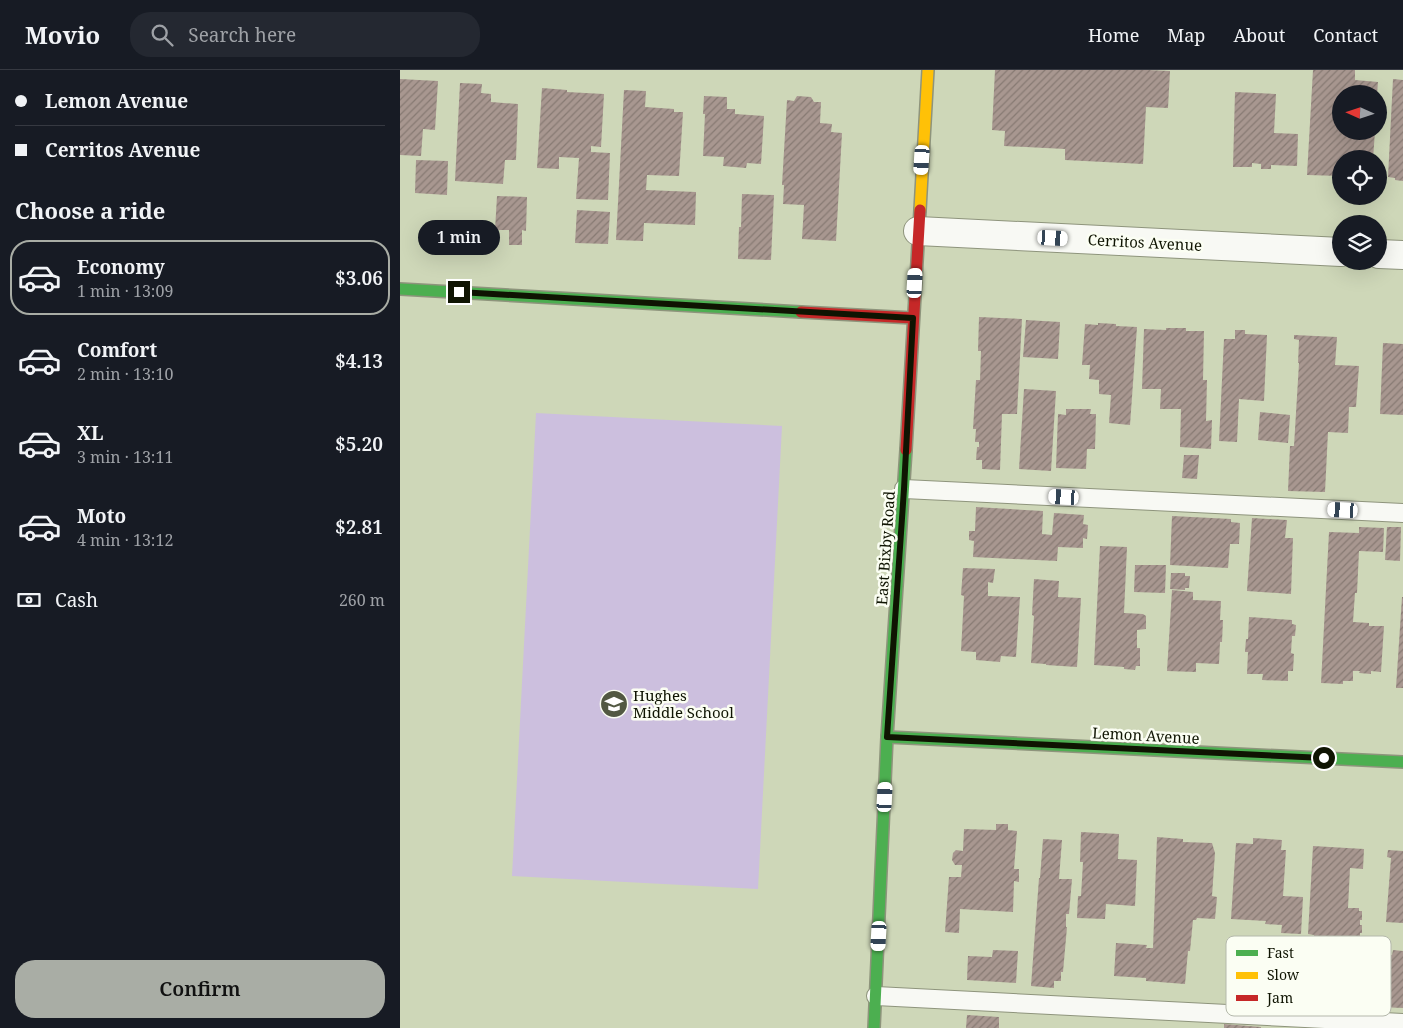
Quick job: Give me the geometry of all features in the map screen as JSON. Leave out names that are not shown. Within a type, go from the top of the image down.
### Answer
[{"type":"street","name":"East Bixby Road","points":[[874,1028],[887,737],[904,489],[928,70]]},
{"type":"street","name":"Cerritos Avenue","points":[[918,231],[1332,252]]},
{"type":"street","points":[[1387,254],[1403,255]]},
{"type":"street","points":[[400,289],[913,318]]},
{"type":"street","name":"Lemon Avenue","points":[[887,737],[1403,762]]},
{"type":"lane","points":[[904,489],[1403,513]]},
{"type":"lane","points":[[876,996],[1226,1014]]},
{"type":"lane","points":[[1266,1016],[1403,1023]]},
{"type":"shaded area","points":[[536,413],[782,426],[758,889],[512,876]]},
{"type":"building","points":[[995,70],[1170,71],[1168,108],[1146,107],[1143,164],[1065,160],[1065,149],[1004,146],[1005,131],[992,130]]},
{"type":"building","points":[[1313,70],[1355,70],[1355,80],[1378,82],[1378,85],[1332,85],[1332,140],[1374,140],[1374,150],[1332,150],[1332,176],[1307,175]]},
{"type":"building","points":[[400,79],[438,81],[435,130],[423,129],[421,156],[400,155]]},
{"type":"building","points":[[1393,79],[1403,80],[1403,181],[1388,177]]},
{"type":"building","points":[[460,83],[482,84],[481,93],[491,94],[491,102],[518,104],[516,160],[505,160],[503,184],[455,181]]},
{"type":"building","points":[[542,88],[567,90],[567,92],[604,94],[601,147],[591,146],[591,152],[610,153],[608,200],[576,199],[579,158],[559,157],[559,169],[537,168]]},
{"type":"building","points":[[624,90],[646,91],[645,107],[674,109],[674,112],[683,112],[679,176],[647,175],[646,190],[696,192],[695,225],[644,223],[643,241],[616,240]]},
{"type":"building","points":[[1235,92],[1276,94],[1274,133],[1298,134],[1297,166],[1271,165],[1271,169],[1261,169],[1261,164],[1252,163],[1252,167],[1233,167]]},
{"type":"building","points":[[704,96],[727,97],[727,109],[735,109],[735,114],[764,116],[761,164],[747,163],[746,168],[723,166],[724,157],[703,156]]},
{"type":"building","points":[[797,96],[811,97],[814,102],[821,102],[820,123],[832,124],[831,132],[842,133],[836,241],[802,239],[804,205],[783,204],[784,185],[782,185],[787,100],[794,101]]},
{"type":"building","points":[[416,160],[448,161],[447,195],[415,193]]},
{"type":"building","points":[[742,194],[774,195],[771,260],[738,259]]},
{"type":"building","points":[[497,196],[527,197],[526,231],[522,230],[522,245],[509,245],[509,230],[495,230]]},
{"type":"building","points":[[577,210],[610,212],[608,244],[575,243]]},
{"type":"building","points":[[979,317],[1022,319],[1017,414],[1002,414],[1000,470],[982,469],[982,460],[976,460],[979,442],[975,442],[976,429],[973,429],[976,380],[980,380],[981,351],[978,351]]},
{"type":"building","points":[[1026,320],[1060,322],[1058,359],[1023,357]]},
{"type":"building","points":[[1098,323],[1137,327],[1130,425],[1109,423],[1111,395],[1099,394],[1099,380],[1089,379],[1090,365],[1082,365],[1085,324],[1098,325]]},
{"type":"building","points":[[1166,328],[1186,328],[1186,331],[1204,331],[1203,380],[1207,380],[1206,421],[1212,420],[1211,449],[1180,447],[1181,409],[1160,409],[1161,389],[1142,389],[1144,329],[1166,330]]},
{"type":"building","points":[[1235,330],[1245,330],[1245,334],[1267,335],[1264,401],[1239,399],[1237,442],[1219,441],[1224,339],[1235,339]]},
{"type":"building","points":[[1294,335],[1337,337],[1335,365],[1359,366],[1356,407],[1349,407],[1348,433],[1328,432],[1325,492],[1288,491],[1290,446],[1294,446],[1299,363],[1299,340],[1294,339]]},
{"type":"building","points":[[1383,343],[1403,344],[1403,415],[1380,414]]},
{"type":"building","points":[[1024,389],[1056,391],[1051,471],[1019,469]]},
{"type":"building","points":[[1066,409],[1091,409],[1090,414],[1096,414],[1095,449],[1087,449],[1086,469],[1056,468],[1058,414],[1066,415]]},
{"type":"building","points":[[1260,412],[1290,415],[1288,443],[1258,440]]},
{"type":"building","points":[[1184,455],[1199,455],[1197,479],[1182,478]]},
{"type":"building","points":[[976,507],[1043,511],[1042,534],[1052,535],[1054,513],[1084,515],[1083,524],[1088,525],[1087,539],[1083,538],[1083,548],[1058,547],[1057,561],[973,557],[974,541],[969,540],[969,531],[975,531]]},
{"type":"building","points":[[1172,516],[1231,519],[1231,522],[1240,523],[1239,544],[1230,544],[1228,568],[1170,565]]},
{"type":"building","points":[[1252,518],[1287,520],[1285,538],[1293,538],[1291,594],[1247,591]]},
{"type":"building","points":[[1359,527],[1384,528],[1383,552],[1359,551],[1357,593],[1355,593],[1353,622],[1369,623],[1369,626],[1384,626],[1381,672],[1371,671],[1371,674],[1353,671],[1353,681],[1343,681],[1343,684],[1321,683],[1329,532],[1359,533]]},
{"type":"building","points":[[1387,527],[1401,527],[1400,561],[1385,560]]},
{"type":"building","points":[[1100,546],[1127,547],[1124,613],[1143,614],[1146,616],[1146,629],[1137,630],[1140,666],[1136,666],[1135,670],[1124,669],[1124,667],[1094,665]]},
{"type":"building","points":[[1135,565],[1166,565],[1165,593],[1134,592]]},
{"type":"building","points":[[963,568],[995,569],[993,583],[988,582],[988,596],[1020,597],[1016,657],[1001,656],[1000,662],[976,660],[976,652],[961,651],[964,596],[961,595]]},
{"type":"building","points":[[1171,573],[1185,573],[1185,576],[1190,576],[1189,588],[1185,588],[1185,590],[1170,589]]},
{"type":"building","points":[[1034,579],[1059,581],[1058,597],[1081,598],[1077,667],[1031,663]]},
{"type":"building","points":[[1172,590],[1193,592],[1193,600],[1221,601],[1220,620],[1223,620],[1219,664],[1196,663],[1196,672],[1167,671]]},
{"type":"building","points":[[1402,597],[1403,688],[1396,688]]},
{"type":"building","points":[[1249,617],[1292,620],[1292,624],[1296,625],[1295,636],[1292,636],[1293,671],[1288,671],[1288,681],[1262,680],[1263,674],[1247,674],[1248,652],[1245,652],[1246,639],[1248,639]]},
{"type":"building","points":[[996,824],[1008,824],[1008,830],[1017,831],[1014,869],[1019,869],[1019,882],[1014,881],[1013,912],[960,909],[959,933],[945,932],[949,877],[961,877],[962,865],[955,865],[952,860],[953,853],[956,850],[963,851],[964,829],[996,830]]},
{"type":"building","points":[[1081,832],[1119,834],[1118,859],[1137,860],[1135,906],[1106,904],[1105,919],[1077,918],[1078,896],[1081,896],[1083,862],[1080,862]]},
{"type":"building","points":[[1157,837],[1183,839],[1183,842],[1212,843],[1215,853],[1212,896],[1217,897],[1215,919],[1197,918],[1193,920],[1185,984],[1146,981],[1146,978],[1114,976],[1116,943],[1147,945],[1146,948],[1153,948]]},
{"type":"building","points":[[1253,838],[1282,840],[1281,850],[1286,850],[1283,896],[1303,897],[1301,934],[1281,933],[1282,925],[1265,924],[1266,921],[1231,919],[1236,843],[1253,844]]},
{"type":"building","points":[[1043,839],[1062,840],[1059,879],[1072,879],[1069,914],[1066,914],[1067,927],[1063,972],[1061,972],[1061,981],[1054,981],[1054,988],[1031,986]]},
{"type":"building","points":[[1313,846],[1364,849],[1363,869],[1350,868],[1348,908],[1359,908],[1359,911],[1362,911],[1360,925],[1362,925],[1362,933],[1360,933],[1360,936],[1314,936],[1308,934]]},
{"type":"building","points":[[1388,850],[1403,851],[1403,923],[1386,922],[1391,858],[1387,857]]},
{"type":"building","points":[[993,950],[1018,951],[1016,983],[967,980],[968,956],[992,957]]},
{"type":"building","points":[[1393,950],[1403,951],[1403,1008],[1391,1008]]},
{"type":"building","points":[[967,1015],[999,1017],[999,1028],[966,1028]]},
{"type":"building","points":[[1224,1024],[1261,1027],[1261,1028],[1224,1028]]},
{"type":"traffic: fast","points":[[400,289],[801,312]]},
{"type":"traffic: fast","points":[[874,1028],[887,737],[906,450]]},
{"type":"traffic: fast","points":[[887,737],[1403,762]]},
{"type":"traffic: slow","points":[[920,210],[928,70]]},
{"type":"traffic: jam","points":[[906,450],[920,210]]},
{"type":"traffic: jam","points":[[801,312],[913,318]]},
{"type":"place","name":"Hughes Middle School","points":[[614,704]]},
{"type":"route","points":[[459,292],[913,318],[904,489],[887,737],[1324,758]]}]
